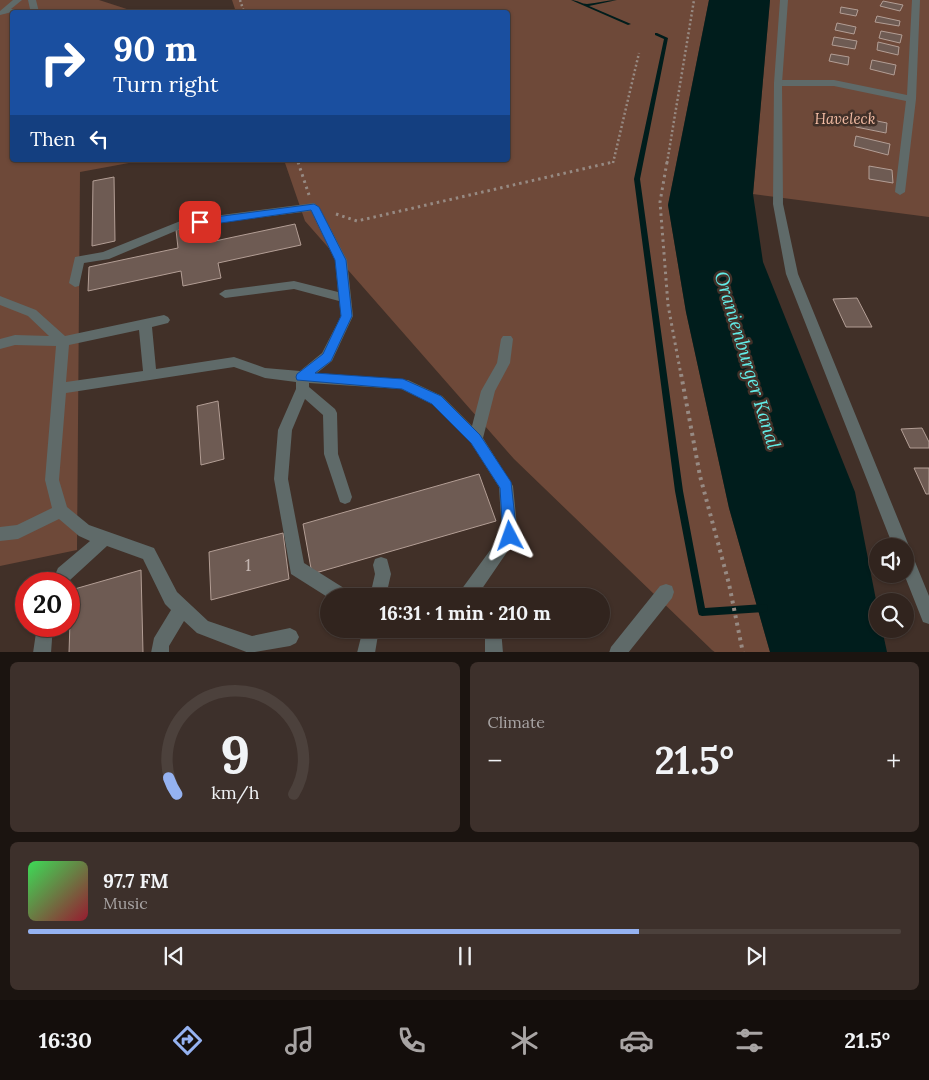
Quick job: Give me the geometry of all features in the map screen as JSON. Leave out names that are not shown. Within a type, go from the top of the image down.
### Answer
[{"type":"street","points":[[1,13],[18,0]]},
{"type":"street","points":[[784,0],[778,83],[778,204],[792,274],[898,538]]},
{"type":"street","points":[[900,192],[911,98],[916,0]]},
{"type":"street","points":[[778,83],[834,83],[911,98]]},
{"type":"street","points":[[75,283],[78,260],[105,256],[183,224],[314,207],[341,260],[346,316],[327,358],[302,383],[285,430],[281,479],[298,568],[329,588]]},
{"type":"street","points":[[225,294],[294,285],[345,298]]},
{"type":"street","points":[[0,300],[32,313],[63,341]]},
{"type":"street","points":[[0,344],[15,340],[63,341],[164,320]]},
{"type":"street","points":[[145,324],[150,376]]},
{"type":"street","points":[[476,439],[488,391],[503,363],[507,339]]},
{"type":"street","points":[[63,341],[52,480],[61,511],[84,531],[148,553],[171,598],[203,626],[251,649],[290,637]]},
{"type":"street","points":[[59,389],[234,362],[302,383],[403,384],[437,400],[476,439],[506,486],[510,536],[473,588]]},
{"type":"street","points":[[302,383],[330,412],[331,454],[345,497]]},
{"type":"street","points":[[0,534],[18,532],[61,511]]},
{"type":"street","points":[[66,572],[105,538]]},
{"type":"street","points":[[380,588],[383,574],[381,565]]},
{"type":"street","points":[[914,579],[929,616]]},
{"type":"street","points":[[618,652],[666,592]]},
{"type":"street","points":[[160,652],[160,644],[182,608]]},
{"type":"street","points":[[42,652],[44,637]]},
{"type":"street","points":[[366,652],[369,638]]},
{"type":"street","points":[[493,638],[494,652]]},
{"type":"path","points":[[694,0],[660,202],[668,305],[700,476],[729,584],[742,652]]},
{"type":"path","points":[[298,162],[314,207],[357,221],[613,163],[639,53]]},
{"type":"green space","points":[[0,0],[99,0],[130,10],[10,10],[10,162],[134,162],[80,172],[77,550],[0,566]]},
{"type":"green space","points":[[232,0],[709,0],[668,205],[686,312],[729,508],[770,652],[715,652],[712,650],[514,459],[305,221],[285,162],[510,162],[510,10],[235,10]]},
{"type":"green space","name":"Haveleck","points":[[770,0],[929,0],[929,217],[753,194]]},
{"type":"water","name":"Oranienburger Kanal","points":[[709,0],[770,0],[753,194],[763,262],[855,492],[869,564],[869,583],[873,583],[875,593],[869,593],[869,638],[884,638],[887,652],[770,652],[729,508],[686,312],[668,205]]},
{"type":"building","points":[[883,1],[903,5],[900,11],[880,6]]},
{"type":"building","points":[[841,7],[858,10],[856,16],[840,13]]},
{"type":"building","points":[[877,16],[900,21],[899,26],[875,22]]},
{"type":"building","points":[[837,23],[856,27],[854,34],[835,30]]},
{"type":"building","points":[[881,31],[902,35],[900,43],[879,38]]},
{"type":"building","points":[[834,37],[857,41],[855,49],[832,45]]},
{"type":"building","points":[[878,42],[899,47],[898,55],[877,50]]},
{"type":"building","points":[[831,54],[849,57],[848,65],[829,61]]},
{"type":"building","points":[[872,60],[896,65],[894,75],[870,69]]},
{"type":"building","points":[[857,117],[887,123],[886,133],[856,127]]},
{"type":"building","points":[[856,136],[890,144],[888,155],[854,146]]},
{"type":"building","points":[[869,166],[892,170],[893,183],[869,179]]},
{"type":"building","points":[[114,177],[115,241],[92,246],[93,181]]},
{"type":"building","points":[[212,222],[215,241],[295,224],[301,245],[218,263],[221,278],[183,286],[181,271],[88,291],[89,267],[178,248],[176,230]]},
{"type":"building","points":[[857,298],[872,327],[846,327],[833,299]]},
{"type":"building","points":[[218,401],[224,459],[201,465],[197,406]]},
{"type":"building","points":[[922,428],[929,442],[929,448],[910,448],[901,429]]},
{"type":"building","points":[[914,468],[929,468],[929,494],[926,494]]},
{"type":"building","points":[[479,474],[496,521],[312,574],[303,524]]},
{"type":"building","points":[[283,533],[289,579],[211,600],[209,552]]},
{"type":"building","points":[[141,570],[143,652],[69,652],[70,637],[80,637],[80,587]]},
{"type":"waterway","points":[[573,0],[629,24]]},
{"type":"waterway","points":[[586,5],[615,0]]},
{"type":"waterway","points":[[656,34],[666,38],[637,179],[679,491],[702,612],[764,608]]},
{"type":"route","points":[[200,222],[314,207],[341,260],[346,316],[327,358],[302,377],[403,384],[437,400],[476,439],[506,486],[510,536]]}]
